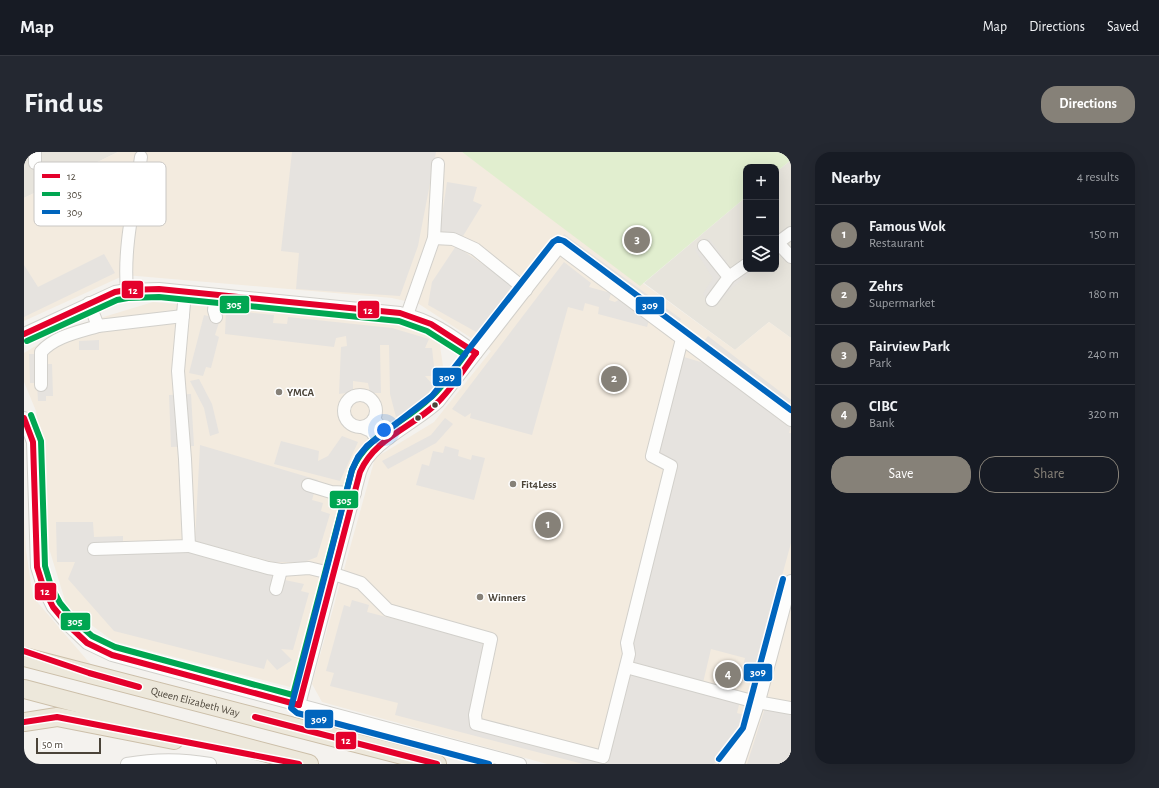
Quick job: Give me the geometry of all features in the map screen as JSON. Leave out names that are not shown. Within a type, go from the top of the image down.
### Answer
[{"type":"highway","points":[[24,651],[89,673]]},
{"type":"highway","name":"Queen Elizabeth Way","points":[[24,657],[437,764]]},
{"type":"highway","points":[[24,689],[309,764]]},
{"type":"highway","points":[[24,722],[56,717],[299,764]]},
{"type":"street","points":[[140,162],[141,158]]},
{"type":"street","points":[[407,315],[434,238],[438,164]]},
{"type":"street","points":[[127,290],[125,277],[131,226]]},
{"type":"street","points":[[779,242],[791,233]]},
{"type":"street","points":[[434,238],[453,239],[475,249],[526,290]]},
{"type":"street","points":[[704,246],[729,277]]},
{"type":"street","points":[[779,246],[791,257]]},
{"type":"street","points":[[299,705],[355,493],[367,456],[385,441],[429,411],[438,402],[559,247],[791,420]]},
{"type":"street","points":[[712,300],[729,277],[743,267]]},
{"type":"street","points":[[24,334],[114,292],[160,289],[407,315],[436,325],[476,352]]},
{"type":"street","points":[[185,292],[178,371],[185,459],[189,546]]},
{"type":"street","points":[[216,295],[214,310],[216,317]]},
{"type":"street","points":[[89,303],[98,326]]},
{"type":"street","points":[[41,385],[41,352],[51,343],[98,326],[183,316]]},
{"type":"street","points":[[94,549],[189,546],[281,570],[309,568],[361,583],[388,610],[491,639],[475,715],[476,724],[603,757],[629,654],[627,642],[671,466],[652,456],[682,339]]},
{"type":"street","points":[[362,427],[367,426],[374,419],[376,410],[370,399],[362,395],[352,396],[348,399],[344,408],[345,418],[351,425],[362,427],[371,431],[385,441]]},
{"type":"street","points":[[24,418],[33,442],[30,525],[36,567],[44,589],[53,607],[68,626],[87,643],[112,655],[520,764]]},
{"type":"street","points":[[374,419],[385,441]]},
{"type":"street","points":[[308,485],[331,492],[355,493]]},
{"type":"street","points":[[276,589],[281,570]]},
{"type":"street","points":[[738,764],[750,732],[791,581]]},
{"type":"street","points":[[626,667],[752,700],[759,700],[791,708]]},
{"type":"street","points":[[725,764],[750,732]]},
{"type":"street","points":[[127,764],[142,761],[187,761],[210,764]]},
{"type":"shaded area","points":[[24,152],[118,152],[98,162],[34,162],[34,193],[24,198]]},
{"type":"shaded area","points":[[118,152],[462,152],[735,350],[769,322],[791,338],[791,764],[547,764],[322,702],[312,684],[375,458],[434,422],[491,351],[419,304],[392,298],[125,275],[24,321],[24,198],[34,193],[34,226],[166,226],[166,162],[98,162]]},
{"type":"shaded area","points":[[292,152],[436,152],[418,246],[400,296],[296,289],[299,253],[281,251]]},
{"type":"shaded area","points":[[791,160],[791,338],[769,322],[735,350],[644,283],[743,200],[743,272],[779,272],[779,170]]},
{"type":"shaded area","points":[[447,182],[477,187],[473,201],[482,205],[460,241],[438,242]]},
{"type":"shaded area","points":[[564,234],[681,319],[678,324],[561,240]]},
{"type":"shaded area","points":[[709,238],[727,262],[724,265],[730,274],[743,270],[743,272],[752,272],[733,287],[714,308],[703,294],[713,278],[695,250]]},
{"type":"shaded area","points":[[456,246],[513,285],[478,333],[428,305],[432,282]]},
{"type":"shaded area","points":[[104,254],[115,273],[24,317],[24,265],[38,287]]},
{"type":"shaded area","points":[[564,262],[591,283],[589,287],[611,293],[609,300],[615,302],[620,299],[649,320],[647,327],[598,314],[599,307],[585,303],[583,311],[568,307],[532,435],[470,418],[471,413],[465,417],[452,409]]},
{"type":"shaded area","points":[[153,302],[388,322],[416,328],[439,339],[444,373],[420,408],[399,420],[364,445],[344,485],[290,687],[113,641],[67,607],[48,545],[44,472],[36,411],[24,382],[24,353],[64,329]]},
{"type":"shaded area","points":[[226,310],[274,315],[273,323],[287,324],[288,317],[392,328],[429,339],[425,348],[432,348],[435,376],[425,376],[434,386],[416,407],[396,417],[390,394],[389,345],[380,345],[381,393],[370,393],[368,383],[353,381],[353,392],[339,394],[341,347],[347,346],[346,336],[336,338],[334,347],[225,334]]},
{"type":"shaded area","points":[[204,315],[220,319],[215,335],[219,337],[211,368],[206,367],[203,376],[189,373]]},
{"type":"shaded area","points":[[708,336],[791,400],[787,408],[702,343]]},
{"type":"shaded area","points":[[99,340],[99,350],[79,350],[79,341]]},
{"type":"shaded area","points":[[29,354],[44,354],[44,364],[52,364],[53,396],[46,396],[46,401],[38,401],[37,383],[30,383]]},
{"type":"shaded area","points":[[684,357],[704,363],[791,426],[789,433],[791,433],[791,543],[762,649],[754,669],[743,666],[745,658],[711,649],[702,687],[741,697],[737,713],[744,715],[740,729],[714,764],[583,764],[395,715],[398,703],[330,686],[334,673],[326,671],[344,605],[350,607],[352,600],[369,605],[367,612],[488,643],[469,718],[604,754],[672,462],[657,450],[679,365]]},
{"type":"shaded area","points":[[199,379],[212,404],[219,433],[210,436],[204,408],[190,381]]},
{"type":"shaded area","points":[[191,394],[194,446],[171,447],[169,395]]},
{"type":"shaded area","points":[[445,418],[453,424],[436,443],[388,469],[382,461],[431,435]]},
{"type":"shaded area","points":[[342,436],[358,442],[340,481],[274,464],[281,441],[319,451],[318,461],[328,456]]},
{"type":"shaded area","points":[[200,445],[318,480],[312,500],[323,503],[321,511],[330,514],[317,557],[304,562],[274,562],[195,541]]},
{"type":"shaded area","points":[[445,446],[459,450],[458,456],[471,460],[472,455],[485,458],[474,500],[416,485],[422,464],[429,466],[433,451],[443,453]]},
{"type":"shaded area","points":[[24,516],[26,550],[33,597],[93,667],[24,649]]},
{"type":"shaded area","points":[[56,522],[93,522],[94,537],[123,536],[123,545],[191,545],[288,572],[285,580],[304,584],[301,591],[309,593],[293,650],[281,649],[292,660],[277,670],[267,659],[264,669],[114,631],[68,579],[75,562],[57,562]]},
{"type":"shaded area","points":[[765,708],[791,715],[791,764],[747,764]]},
{"type":"green space","points":[[462,152],[788,152],[791,154],[791,160],[779,170],[779,164],[743,164],[743,200],[640,286]]},
{"type":"transit line","name":"309","points":[[489,764],[297,713],[291,708],[352,470],[358,457],[367,446],[432,396],[553,242],[558,239],[564,241],[791,410]]},
{"type":"transit line","name":"12","points":[[24,334],[115,292],[159,289],[400,313],[431,324],[476,353]]},
{"type":"transit line","name":"305","points":[[27,341],[117,300],[128,298],[159,297],[399,321],[427,331],[465,355],[435,393],[420,407],[376,438],[367,447],[352,470],[293,695],[115,647],[92,636],[74,620],[60,603],[51,586],[45,566],[41,441],[31,415]]},
{"type":"transit line","name":"12","points":[[299,705],[360,472],[375,450],[394,434],[416,420],[442,398],[476,353]]},
{"type":"transit line","name":"12","points":[[24,418],[33,442],[37,567],[44,589],[53,607],[68,625],[87,643],[112,655],[299,705]]},
{"type":"transit line","name":"309","points":[[719,759],[743,728],[783,579]]},
{"type":"transit line","name":"12","points":[[24,651],[89,673],[139,687]]},
{"type":"transit line","name":"12","points":[[24,722],[57,717],[299,764]]},
{"type":"transit line","name":"12","points":[[255,717],[437,764]]},
{"type":"place","name":"Fairview Park","points":[[637,240]]},
{"type":"place","name":"Zehrs","points":[[614,379]]},
{"type":"place","name":"YMCA","points":[[279,392]]},
{"type":"place","name":"Fit4Less","points":[[513,484]]},
{"type":"place","name":"Famous Wok","points":[[548,525]]},
{"type":"place","name":"Winners","points":[[480,597]]},
{"type":"place","name":"CIBC","points":[[728,675]]}]
